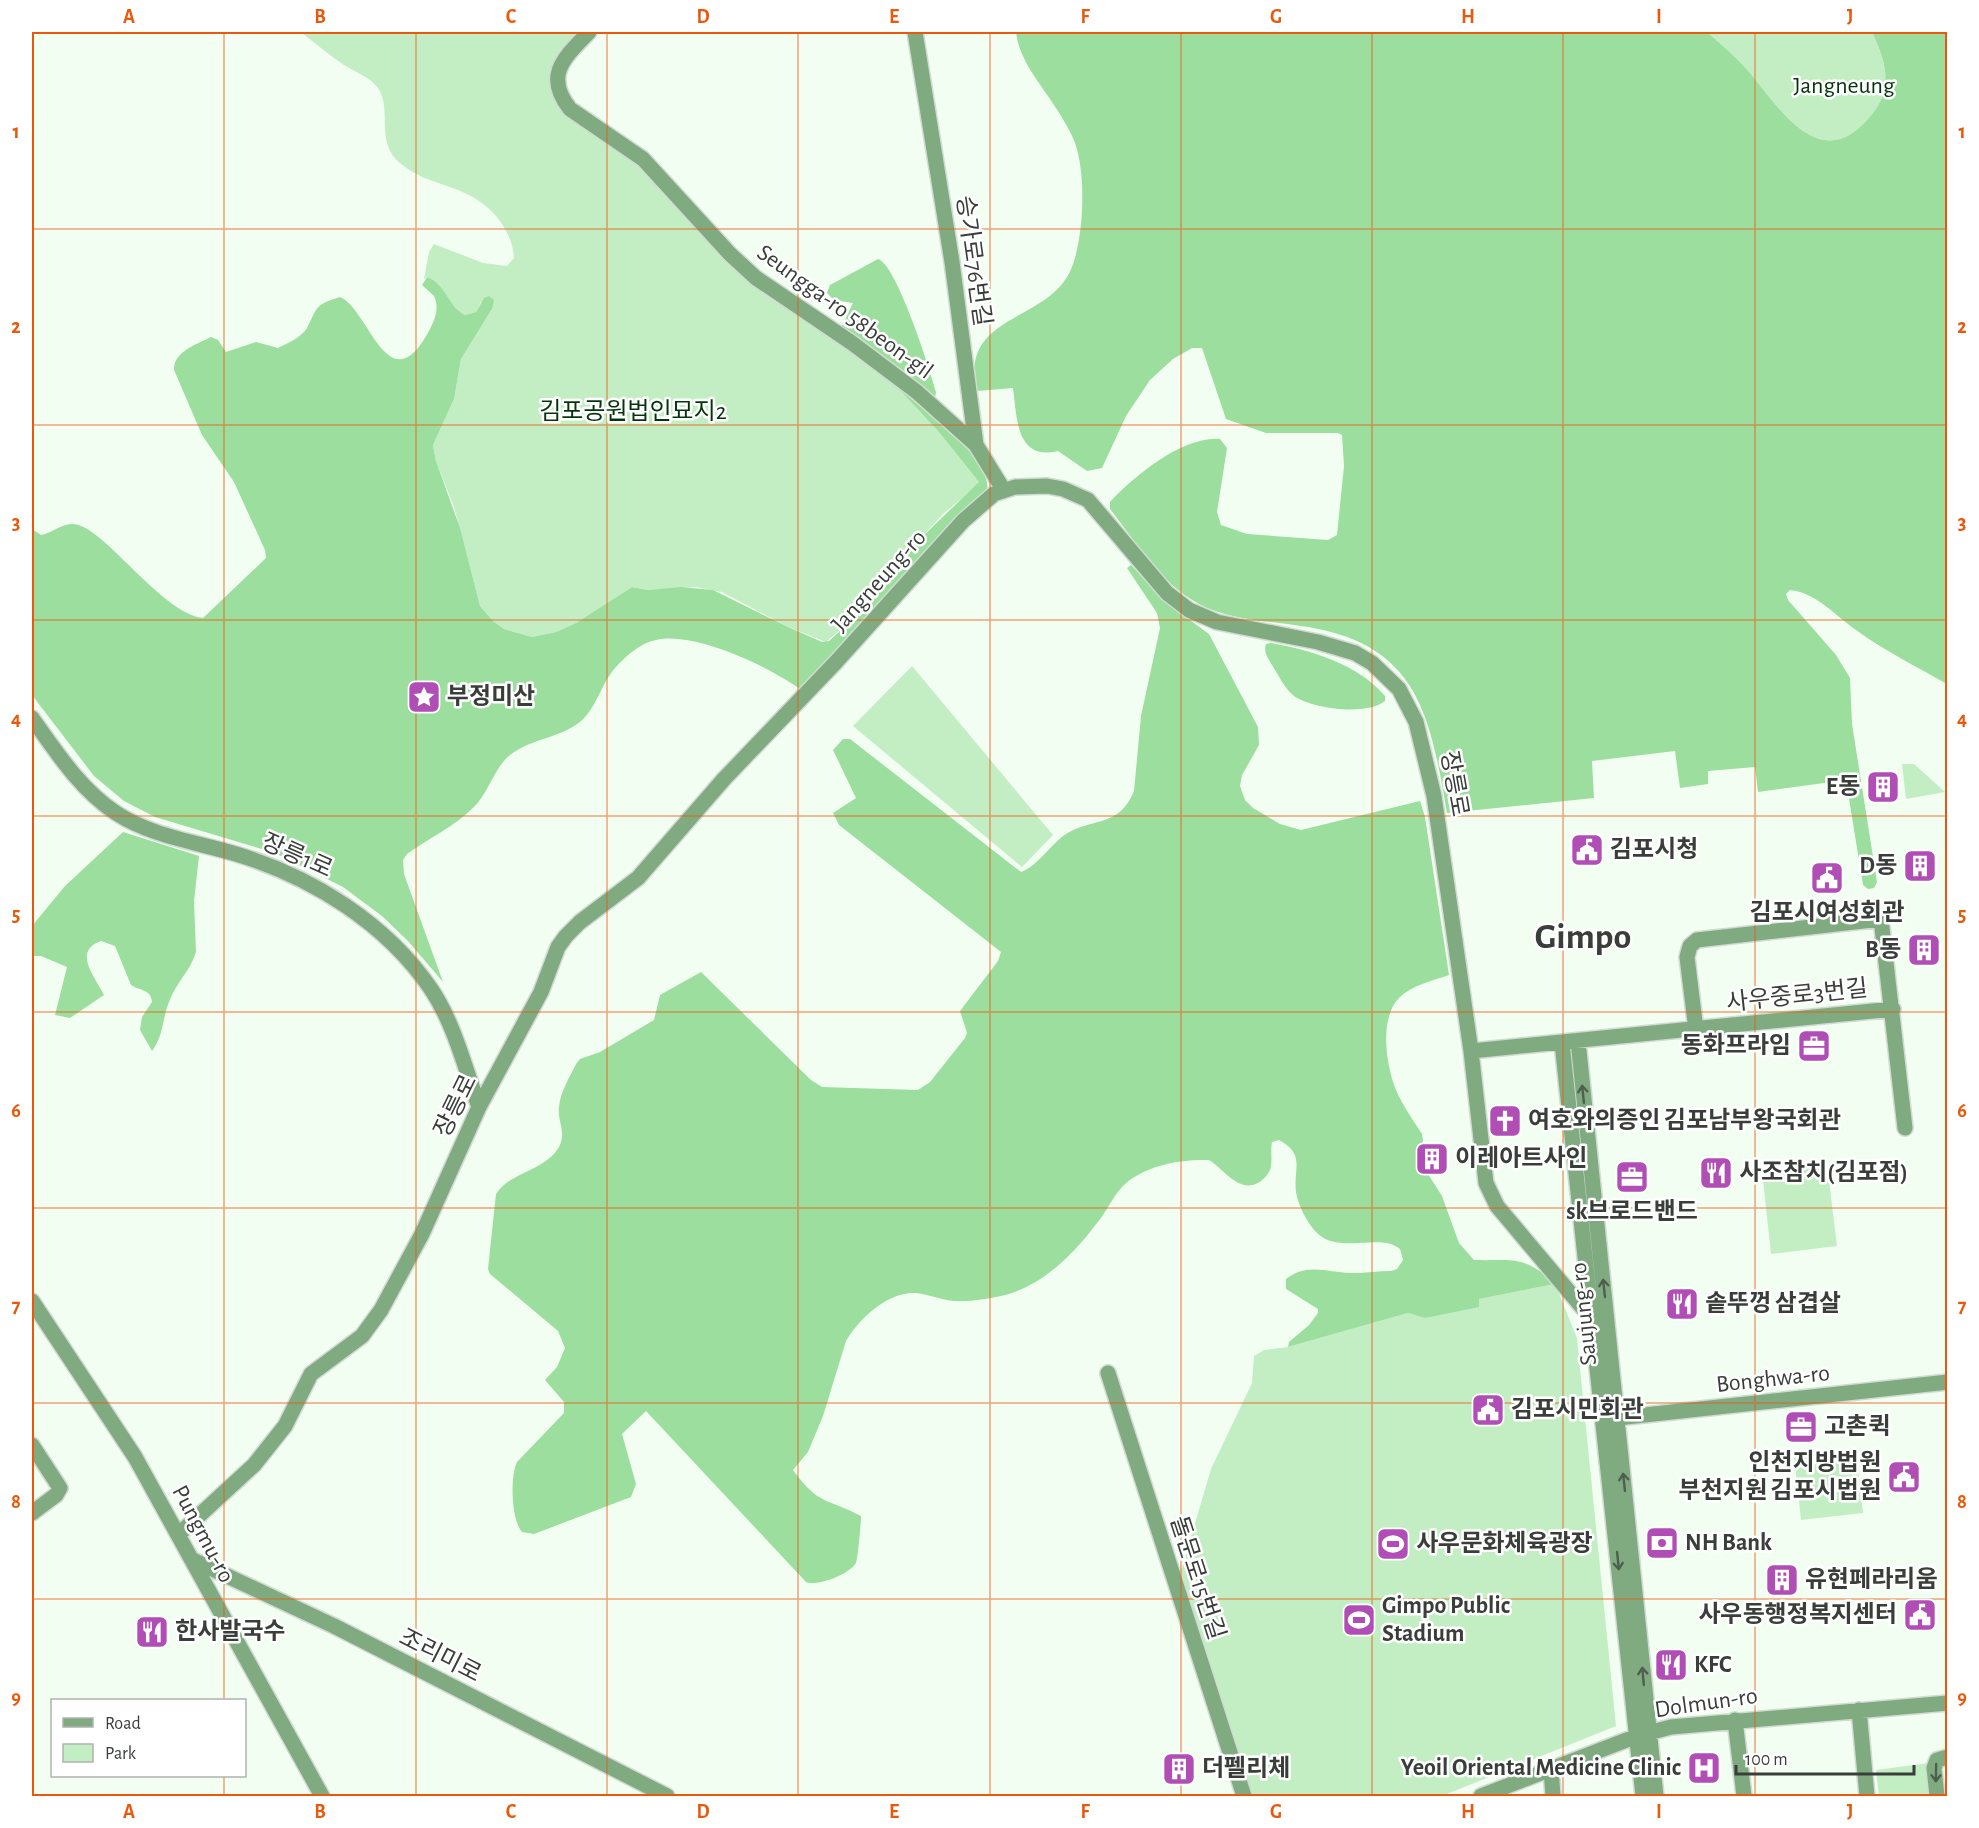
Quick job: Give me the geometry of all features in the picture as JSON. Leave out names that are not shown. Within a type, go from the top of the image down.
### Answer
[{"type":"street","name":"Seungga-ro 58beon-gil","points":[[589,32],[559,67],[557,75],[560,92],[570,109],[643,159],[735,260],[756,278],[917,392],[976,445]]},
{"type":"street","name":"승가로76번길","points":[[915,32],[952,261],[976,445],[1003,489]]},
{"type":"street","name":"장릉로","points":[[1003,489],[1047,486],[1077,494],[1097,509],[1160,585],[1189,610],[1217,622],[1318,642],[1355,653],[1372,663],[1399,689],[1416,722],[1433,787],[1471,1051],[1486,1183],[1492,1200],[1592,1319]]},
{"type":"street","name":"Jangneung-ro","points":[[479,1107],[541,992],[558,947],[566,936],[638,878],[724,779],[836,662],[963,521],[981,504],[1003,489]]},
{"type":"street","name":"장릉1로","points":[[32,718],[81,783],[117,814],[165,835],[236,854],[289,873],[333,897],[372,927],[406,959],[432,990],[449,1024],[479,1107]]},
{"type":"street","name":"사우중로3번길","points":[[1471,1051],[1696,1030],[1893,1009],[1881,919],[1707,936],[1696,940],[1690,946],[1687,957],[1696,1030]]},
{"type":"street","points":[[1893,1009],[1905,1128]]},
{"type":"street","name":"Saujung-ro","points":[[1578,1041],[1610,1419],[1643,1735],[1656,1797]]},
{"type":"street","name":"Saujung-ro","points":[[1562,1043],[1592,1319],[1610,1419]]},
{"type":"street","name":"장릉로","points":[[178,1535],[254,1465],[275,1441],[311,1374],[351,1346],[373,1323],[422,1234],[479,1107]]},
{"type":"street","name":"Pungmu-ro","points":[[32,1301],[117,1427],[322,1797]]},
{"type":"street","name":"돌문로15번길","points":[[1108,1373],[1244,1797]]},
{"type":"street","name":"Bonghwa-ro","points":[[1610,1419],[1947,1382]]},
{"type":"street","points":[[32,1445],[60,1488],[56,1495],[32,1513]]},
{"type":"street","name":"조리미로","points":[[191,1559],[334,1626],[667,1797]]},
{"type":"street","name":"Dolmun-ro","points":[[1481,1797],[1643,1735],[1671,1727],[1947,1703]]},
{"type":"street","points":[[1859,1710],[1867,1797]]},
{"type":"street","points":[[1735,1720],[1744,1797]]},
{"type":"street","name":"Saujung-ro","points":[[1643,1735],[1643,1797]]},
{"type":"street","points":[[1937,1797],[1934,1768],[1937,1760],[1947,1757]]},
{"type":"street","points":[[1551,1769],[1553,1797]]},
{"type":"green space","name":"김포공원법인묘지2","points":[[301,32],[579,32],[556,65],[552,88],[631,155],[765,295],[836,340],[896,386],[938,431],[979,482],[978,485],[943,514],[921,538],[870,604],[826,642],[786,626],[722,592],[696,587],[648,590],[632,587],[576,623],[556,632],[532,637],[504,629],[493,621],[480,606],[454,507],[436,461],[433,445],[454,399],[461,359],[492,309],[481,302],[476,312],[465,315],[455,308],[433,281],[427,277],[424,279],[429,252],[434,244],[483,263],[507,266],[514,258],[511,241],[500,221],[485,205],[461,191],[425,178],[401,164],[388,146],[384,107],[378,88]]},
{"type":"green space","points":[[1016,32],[1707,32],[1745,67],[1790,120],[1805,132],[1821,139],[1837,140],[1855,132],[1873,113],[1884,93],[1884,63],[1872,32],[1947,32],[1947,684],[1878,645],[1817,600],[1790,590],[1786,594],[1788,600],[1836,655],[1850,678],[1852,724],[1877,882],[1874,888],[1868,889],[1863,885],[1846,780],[1758,792],[1755,767],[1708,771],[1708,784],[1680,788],[1675,751],[1592,761],[1594,798],[1447,813],[1441,777],[1424,714],[1411,688],[1394,666],[1370,648],[1340,635],[1301,626],[1235,617],[1199,604],[1172,585],[1139,548],[1110,509],[1110,502],[1120,492],[1160,460],[1191,444],[1220,439],[1227,448],[1217,512],[1221,525],[1247,534],[1328,540],[1337,535],[1344,466],[1342,435],[1338,433],[1266,433],[1226,419],[1202,348],[1192,348],[1173,359],[1150,380],[1126,416],[1102,468],[1087,471],[1058,451],[1034,450],[1026,443],[1018,424],[1013,388],[977,391],[975,365],[981,346],[994,331],[1047,298],[1063,283],[1073,264],[1080,236],[1082,187],[1079,156],[1073,137],[1024,59]]},
{"type":"green space","name":"Jangneung","points":[[1707,32],[1872,32],[1884,63],[1884,93],[1873,113],[1855,132],[1837,140],[1821,139],[1805,132],[1790,120],[1745,67]]},
{"type":"green space","points":[[878,259],[886,266],[894,279],[912,319],[936,392],[935,398],[932,399],[841,328],[853,303],[834,300],[827,293],[830,285]]},
{"type":"green space","points":[[427,277],[439,285],[455,307],[465,315],[476,312],[484,298],[489,296],[494,300],[492,309],[461,359],[454,399],[433,445],[436,461],[460,528],[480,606],[493,621],[504,629],[532,637],[556,632],[576,623],[632,587],[648,590],[681,587],[713,590],[822,642],[829,641],[870,604],[921,538],[979,482],[938,431],[896,386],[936,418],[967,448],[979,463],[986,478],[987,490],[800,689],[751,661],[711,646],[691,641],[656,640],[639,647],[615,668],[586,717],[580,722],[563,732],[527,745],[504,760],[474,807],[407,854],[403,860],[404,874],[443,982],[408,941],[382,916],[343,887],[275,853],[155,817],[124,801],[94,776],[32,695],[32,529],[41,535],[68,524],[84,528],[99,538],[169,601],[186,612],[203,618],[266,558],[265,550],[234,482],[202,435],[174,370],[177,358],[193,346],[211,337],[218,340],[226,352],[256,342],[278,348],[305,331],[315,311],[321,305],[340,297],[351,305],[381,347],[391,357],[403,359],[416,350],[431,327],[435,316],[437,308],[434,296],[422,285]]},
{"type":"green space","points":[[1131,565],[1168,604],[1209,634],[1258,727],[1259,745],[1242,775],[1240,786],[1245,800],[1253,808],[1280,824],[1301,830],[1420,801],[1425,817],[1449,975],[1410,990],[1399,998],[1393,1007],[1389,1017],[1386,1043],[1392,1080],[1402,1102],[1422,1134],[1423,1141],[1416,1155],[1442,1196],[1459,1243],[1474,1260],[1509,1260],[1526,1264],[1535,1268],[1555,1284],[1479,1299],[1479,1307],[1425,1318],[1408,1313],[1288,1347],[1289,1342],[1309,1325],[1318,1313],[1318,1309],[1286,1289],[1286,1279],[1302,1271],[1310,1270],[1344,1273],[1391,1271],[1397,1269],[1403,1260],[1400,1249],[1382,1242],[1337,1242],[1317,1233],[1306,1219],[1297,1197],[1296,1163],[1293,1151],[1279,1140],[1272,1142],[1269,1171],[1262,1180],[1254,1185],[1240,1184],[1209,1160],[1175,1162],[1152,1168],[1123,1186],[1078,1247],[1055,1268],[1030,1285],[1001,1296],[966,1301],[915,1293],[905,1294],[884,1302],[858,1324],[846,1341],[823,1416],[808,1452],[793,1470],[817,1496],[861,1516],[856,1563],[840,1575],[818,1583],[806,1582],[646,1411],[622,1434],[636,1484],[631,1497],[534,1534],[522,1532],[518,1526],[514,1508],[513,1477],[517,1462],[564,1413],[564,1402],[545,1380],[557,1367],[565,1348],[558,1331],[490,1274],[488,1269],[496,1194],[510,1181],[537,1167],[553,1155],[559,1147],[562,1136],[560,1101],[576,1064],[580,1059],[600,1052],[654,1020],[660,995],[701,972],[811,1080],[822,1087],[918,1090],[930,1082],[965,1038],[967,1033],[960,1011],[998,961],[1001,952],[839,825],[833,813],[856,798],[833,750],[843,739],[850,739],[1021,872],[1038,861],[1063,836],[1083,826],[1112,817],[1128,803],[1134,791],[1141,716],[1160,628],[1157,613],[1127,568]]},
{"type":"green space","points":[[1271,643],[1318,654],[1348,667],[1374,685],[1385,696],[1385,701],[1377,706],[1366,708],[1340,709],[1303,701],[1288,690],[1268,657],[1265,647],[1266,644]]},
{"type":"green space","points":[[912,666],[1053,835],[1022,867],[853,726]]},
{"type":"green space","points":[[1902,764],[1914,764],[1945,792],[1906,799]]},
{"type":"green space","points":[[123,832],[199,856],[194,901],[196,952],[191,965],[172,995],[159,1039],[152,1051],[140,1030],[142,1017],[152,1002],[150,995],[131,985],[115,946],[101,941],[92,945],[88,951],[88,965],[104,995],[70,1018],[55,1015],[67,967],[41,956],[32,956],[32,926],[65,886]]},
{"type":"green space","points":[[1827,1164],[1837,1246],[1771,1254],[1762,1171]]},
{"type":"green space","name":"사우문화체육광장","points":[[1555,1284],[1577,1338],[1616,1726],[1442,1796],[1252,1796],[1181,1571],[1211,1469],[1252,1383],[1254,1356],[1264,1350],[1288,1347],[1408,1313],[1426,1318],[1478,1299]]},
{"type":"green space","points":[[1856,1449],[1863,1513],[1801,1520],[1794,1456]]},
{"type":"green space","points":[[1929,1763],[1933,1796],[1879,1796],[1876,1770]]},
{"type":"place","name":"부정미산","points":[[424,697]]},
{"type":"place","name":"E동","points":[[1883,787]]},
{"type":"place","name":"김포시청","points":[[1587,850]]},
{"type":"place","name":"D동","points":[[1920,866]]},
{"type":"place","name":"김포시여성회관","points":[[1827,878]]},
{"type":"place","name":"B동","points":[[1924,950]]},
{"type":"place","name":"동화프라임","points":[[1814,1046]]},
{"type":"place","name":"여호와의증인 김포남부왕국회관","points":[[1505,1121]]},
{"type":"place","name":"이레아트사인","points":[[1432,1159]]},
{"type":"place","name":"사조참치(김포점)","points":[[1716,1173]]},
{"type":"place","name":"sk브로드밴드","points":[[1632,1177]]},
{"type":"place","name":"솥뚜껑 삼겹살","points":[[1682,1304]]},
{"type":"place","name":"김포시민회관","points":[[1488,1410]]},
{"type":"place","name":"고촌퀵","points":[[1801,1427]]},
{"type":"place","name":"인천지방법원 부천지원 김포시법원","points":[[1904,1477]]},
{"type":"place","name":"NH Bank","points":[[1662,1543]]},
{"type":"place","name":"사우문화체육광장","points":[[1393,1544]]},
{"type":"place","name":"유현페라리움","points":[[1782,1580]]},
{"type":"place","name":"사우동행정복지센터","points":[[1920,1615]]},
{"type":"place","name":"Gimpo Public Stadium","points":[[1359,1620]]},
{"type":"place","name":"한사발국수","points":[[152,1632]]},
{"type":"place","name":"KFC","points":[[1671,1665]]},
{"type":"place","name":"Yeoil Oriental Medicine Clinic","points":[[1704,1768]]},
{"type":"place","name":"더펠리체","points":[[1179,1769]]},
{"type":"district","name":"Gimpo","points":[[1583,937]]}]
